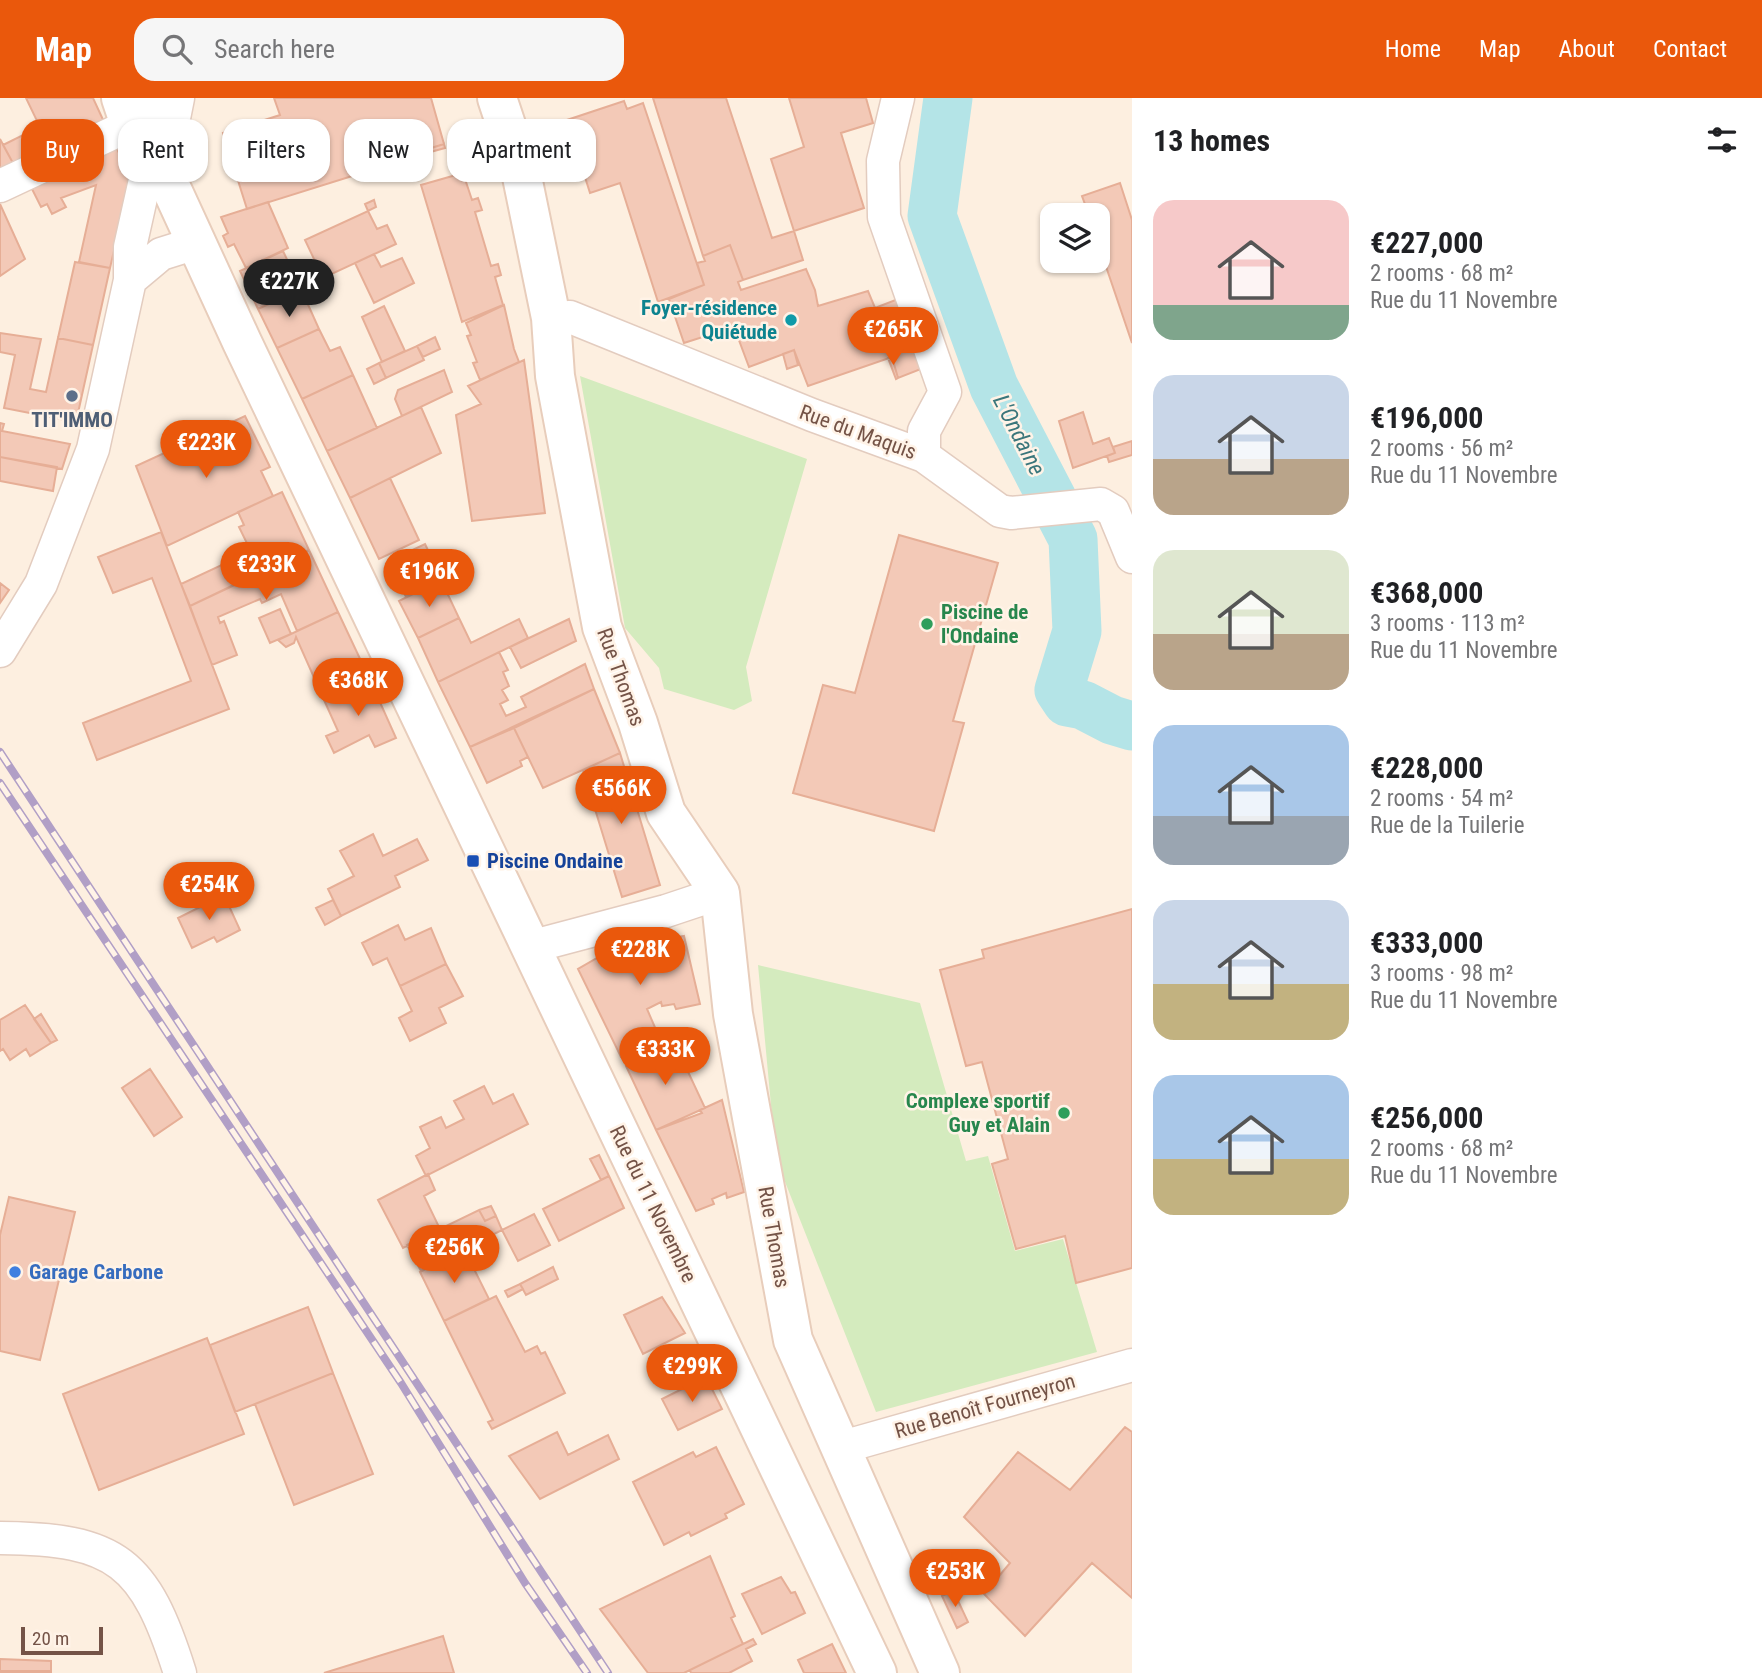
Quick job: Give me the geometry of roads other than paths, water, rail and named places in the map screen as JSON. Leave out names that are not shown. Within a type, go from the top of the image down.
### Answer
[{"type":"main road","name":"Rue Thomas","points":[[497,98],[520,167],[551,318],[555,376],[602,627],[638,723],[666,813],[720,892],[733,1014],[793,1340],[940,1673]]},
{"type":"main road","name":"Rue du 11 Novembre","points":[[165,182],[877,1673]]},
{"type":"street","points":[[0,186],[129,107],[140,103],[155,105],[170,98]]},
{"type":"street","points":[[174,119],[178,98]]},
{"type":"street","points":[[898,98],[883,161],[884,217],[944,392],[924,431],[924,456]]},
{"type":"street","points":[[0,651],[41,584],[76,499],[93,449],[131,280],[130,247],[155,182]]},
{"type":"street","points":[[131,280],[161,254],[196,243]]},
{"type":"street","name":"Rue du Maquis","points":[[551,318],[570,317],[812,415],[924,456],[987,503],[1011,513],[1101,504],[1113,511],[1132,556]]},
{"type":"street","points":[[530,947],[666,911],[720,892]]},
{"type":"street","name":"Rue Benoît Fourneyron","points":[[839,1448],[1132,1365]]},
{"type":"street","points":[[0,1538],[83,1544],[119,1561],[142,1586],[161,1615],[180,1673]]},
{"type":"waterway","name":"L'Ondaine","points":[[948,98],[932,216],[994,387],[1073,539],[1077,631],[1059,690],[1067,702],[1083,705],[1112,720],[1132,726]]},
{"type":"railway","points":[[0,752],[608,1673]]},
{"type":"railway","points":[[0,783],[401,1383],[525,1583],[587,1673]]},
{"type":"place","name":"Foyer-résidence Quiétude","points":[[791,320]]},
{"type":"place","name":"TIT'IMMO","points":[[72,396]]},
{"type":"place","name":"Piscine de l'Ondaine","points":[[927,624]]},
{"type":"place","name":"Piscine Ondaine","points":[[473,861]]},
{"type":"place","name":"Complexe sportif Guy et Alain","points":[[1064,1113]]},
{"type":"place","name":"Garage Carbone","points":[[15,1272]]}]
